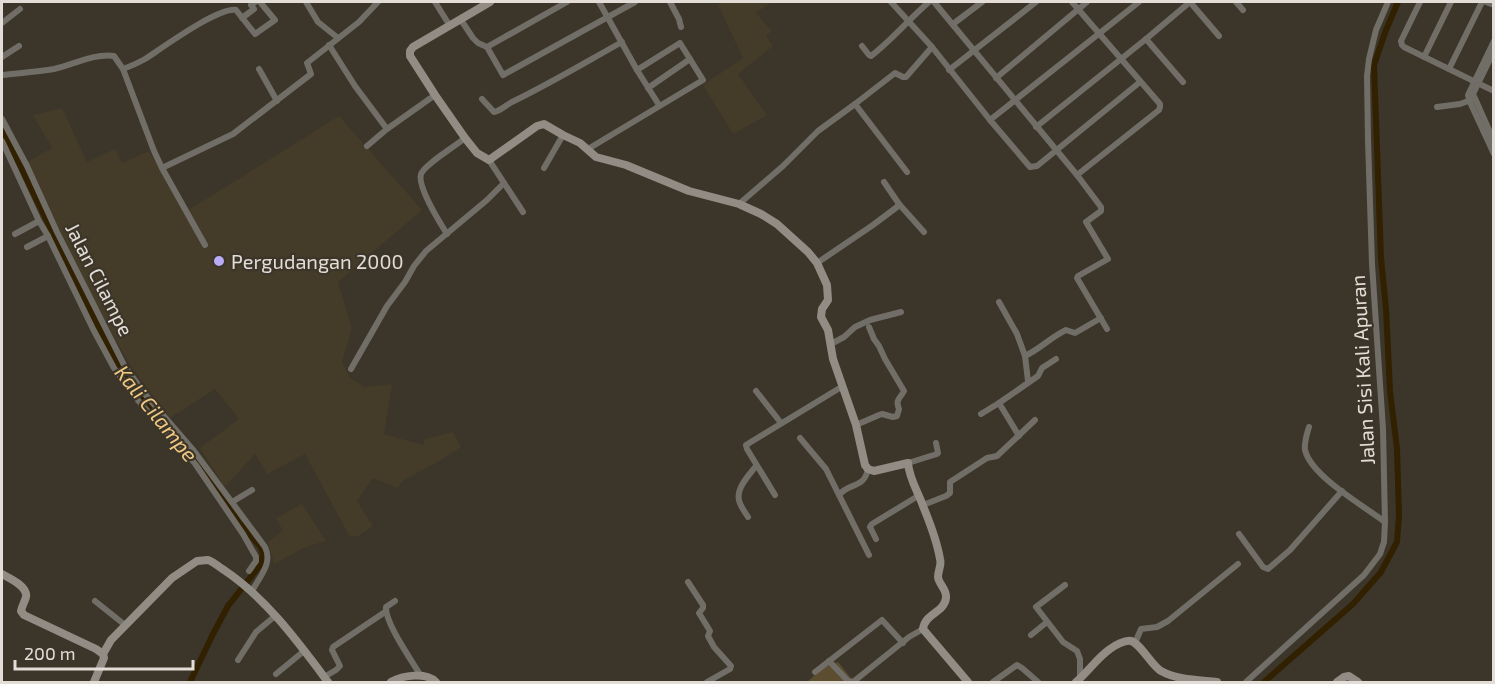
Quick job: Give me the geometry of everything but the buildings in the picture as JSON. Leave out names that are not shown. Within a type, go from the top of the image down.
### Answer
[{"type":"street","points":[[242,18],[254,9],[251,5],[255,2]]},
{"type":"street","points":[[123,69],[139,62],[214,16],[233,9],[255,34],[275,20],[260,2]]},
{"type":"street","points":[[306,2],[318,22],[338,38]]},
{"type":"street","points":[[162,168],[233,134],[277,101],[311,74],[307,63],[359,22],[378,2]]},
{"type":"street","points":[[435,2],[450,26]]},
{"type":"street","points":[[490,2],[413,47],[412,60],[465,138],[477,153],[489,160],[523,212]]},
{"type":"street","points":[[487,47],[567,2]]},
{"type":"street","points":[[599,2],[659,105]]},
{"type":"street","points":[[461,20],[473,38],[487,47],[502,75],[635,2]]},
{"type":"street","points":[[670,2],[680,19],[681,27]]},
{"type":"street","points":[[891,2],[932,47],[1030,167],[1037,166],[1140,82]]},
{"type":"street","points":[[862,46],[871,56],[929,2]]},
{"type":"street","points":[[934,2],[1102,208],[1086,222],[1108,259],[1077,278],[1107,329]]},
{"type":"street","points":[[953,24],[982,2]]},
{"type":"street","points":[[949,70],[1036,2]]},
{"type":"street","points":[[1072,2],[1160,104],[1159,110],[1077,175]]},
{"type":"street","points":[[996,78],[1087,2]]},
{"type":"street","points":[[990,120],[1139,2]]},
{"type":"street","points":[[1036,127],[1190,2],[1219,36]]},
{"type":"street","points":[[1236,2],[1243,10]]},
{"type":"street","name":"Jalan Sisi Kali Apuran","points":[[1246,682],[1364,575],[1380,554],[1384,542],[1383,429],[1372,264],[1367,76],[1372,43],[1388,2]]},
{"type":"street","points":[[1420,2],[1401,41],[1402,45],[1494,91]]},
{"type":"street","points":[[1424,57],[1451,2]]},
{"type":"street","points":[[1449,69],[1484,2],[1494,5]]},
{"type":"street","points":[[2,23],[20,9]]},
{"type":"street","points":[[1146,39],[1183,82]]},
{"type":"street","points":[[1494,41],[1476,82],[1472,100],[1494,154]]},
{"type":"street","points":[[482,99],[494,112],[498,112],[621,42]]},
{"type":"street","points":[[588,149],[702,80],[680,43],[637,70]]},
{"type":"street","points":[[329,45],[355,86],[387,129]]},
{"type":"street","points":[[2,57],[19,46]]},
{"type":"street","points":[[740,204],[818,131],[895,73],[903,78],[906,77],[932,47]]},
{"type":"street","points":[[1476,82],[1494,51]]},
{"type":"street","points":[[2,75],[54,69],[112,55],[116,58],[123,69],[154,152],[205,245]]},
{"type":"street","points":[[648,88],[690,59]]},
{"type":"street","points":[[259,69],[277,101]]},
{"type":"street","points":[[367,146],[435,95]]},
{"type":"street","points":[[1437,107],[1472,100]]},
{"type":"street","points":[[1472,100],[1494,141]]},
{"type":"street","points":[[855,104],[907,172]]},
{"type":"street","name":"Jalan Cilampe","points":[[2,119],[124,365],[171,431],[232,502],[265,546],[268,555],[267,562],[248,587]]},
{"type":"street","points":[[489,160],[540,124],[544,124],[580,142],[596,157],[626,165],[689,191],[740,204],[761,214],[777,224],[808,252],[817,263],[827,285],[828,300],[822,309],[821,317],[828,330],[833,358],[868,469],[866,478],[839,495]]},
{"type":"street","points":[[544,168],[563,135]]},
{"type":"street","points":[[447,234],[422,186],[420,175],[425,168],[465,138]]},
{"type":"street","points":[[2,141],[114,368],[136,398],[171,431]]},
{"type":"street","points":[[884,182],[899,204],[924,232]]},
{"type":"street","points":[[351,369],[378,321],[426,251],[504,183]]},
{"type":"street","points":[[817,263],[873,225],[899,204]]},
{"type":"street","points":[[15,234],[39,220]]},
{"type":"street","points":[[27,247],[48,236]]},
{"type":"street","points":[[999,302],[1017,334],[1024,356],[1028,381]]},
{"type":"street","points":[[831,344],[844,337],[855,327],[870,320],[902,312]]},
{"type":"street","points":[[1024,356],[1032,353],[1060,332],[1066,330],[1075,333],[1101,318]]},
{"type":"street","points":[[856,425],[882,414],[897,416],[899,409],[897,404],[904,391],[869,327]]},
{"type":"street","points":[[981,414],[1038,376],[1042,368],[1056,359]]},
{"type":"street","points":[[775,495],[756,466],[746,445],[843,386]]},
{"type":"street","points":[[756,391],[782,423]]},
{"type":"street","points":[[999,403],[1018,436]]},
{"type":"street","points":[[923,505],[950,494],[950,482],[987,458],[997,456],[1035,420]]},
{"type":"street","points":[[1309,427],[1305,438],[1305,451],[1320,474],[1385,522]]},
{"type":"street","points":[[800,438],[826,469],[869,555]]},
{"type":"street","points":[[868,469],[874,471],[937,454],[936,443]]},
{"type":"street","points":[[191,453],[255,554],[256,559],[249,571]]},
{"type":"street","points":[[908,463],[941,560],[938,577],[946,593],[944,606],[928,618],[923,629],[968,682]]},
{"type":"street","points":[[748,517],[738,495],[756,466]]},
{"type":"street","points":[[232,502],[252,490]]},
{"type":"street","points":[[1239,534],[1263,567],[1268,569],[1290,550],[1342,491]]},
{"type":"street","points":[[876,539],[870,527],[872,524],[918,496]]},
{"type":"street","points":[[94,682],[104,658],[103,654],[111,640],[172,578],[197,561],[212,561],[248,587],[275,616],[326,680],[340,666],[332,650],[333,647],[385,612],[386,608],[395,601]]},
{"type":"street","points":[[1135,643],[1141,629],[1157,627],[1168,621],[1238,564]]},
{"type":"street","points":[[2,574],[26,591],[21,611],[24,615],[103,654]]},
{"type":"street","points":[[688,582],[703,605],[699,613],[710,631],[708,636],[714,647],[731,666],[730,669],[707,682]]},
{"type":"street","points":[[1065,585],[1036,606],[1063,642],[1077,651],[1080,659],[1078,681]]},
{"type":"street","points":[[95,601],[125,625]]},
{"type":"street","points":[[385,612],[421,676]]},
{"type":"street","points":[[238,660],[250,639],[275,616]]},
{"type":"street","points":[[815,672],[882,620],[903,643]]},
{"type":"street","points":[[1031,635],[1047,622]]},
{"type":"street","points":[[830,661],[848,681],[853,682],[909,637],[923,629]]},
{"type":"street","points":[[1078,681],[1110,648],[1130,641],[1135,643],[1161,671],[1178,677],[1217,682]]},
{"type":"street","points":[[276,674],[304,651]]},
{"type":"street","points":[[993,682],[1017,666],[1038,682]]},
{"type":"street","points":[[391,682],[406,677],[421,676],[431,678],[436,682]]},
{"type":"street","points":[[1337,682],[1349,676],[1358,682]]},
{"type":"shaded area","points":[[723,2],[771,2],[756,13],[772,31],[766,36],[773,46],[738,74],[767,115],[733,134],[703,85],[743,58],[718,5]]},
{"type":"shaded area","points":[[62,108],[87,162],[115,149],[122,163],[149,151],[187,211],[339,116],[422,210],[338,282],[352,328],[342,362],[350,378],[365,387],[392,384],[384,434],[423,445],[425,439],[453,432],[461,447],[404,480],[397,488],[373,478],[357,501],[373,526],[358,536],[350,537],[305,454],[267,474],[255,454],[225,487],[200,448],[239,419],[215,389],[170,418],[132,368],[98,309],[27,162],[52,148],[33,115]]},
{"type":"shaded area","points":[[302,504],[326,541],[306,547],[274,564],[268,542],[283,531],[276,518]]},
{"type":"shaded area","points":[[838,662],[854,682],[807,682],[824,667]]},
{"type":"waterway","points":[[1264,682],[1353,604],[1381,572],[1397,542],[1399,515],[1397,449],[1390,391],[1381,258],[1374,65],[1398,2]]},
{"type":"waterway","name":"Kali Cilampe","points":[[2,128],[119,369],[161,422],[181,442],[212,480],[239,523],[260,546],[263,553],[261,564],[228,606],[190,682]]},
{"type":"place","name":"Pergudangan 2000","points":[[219,261]]}]
